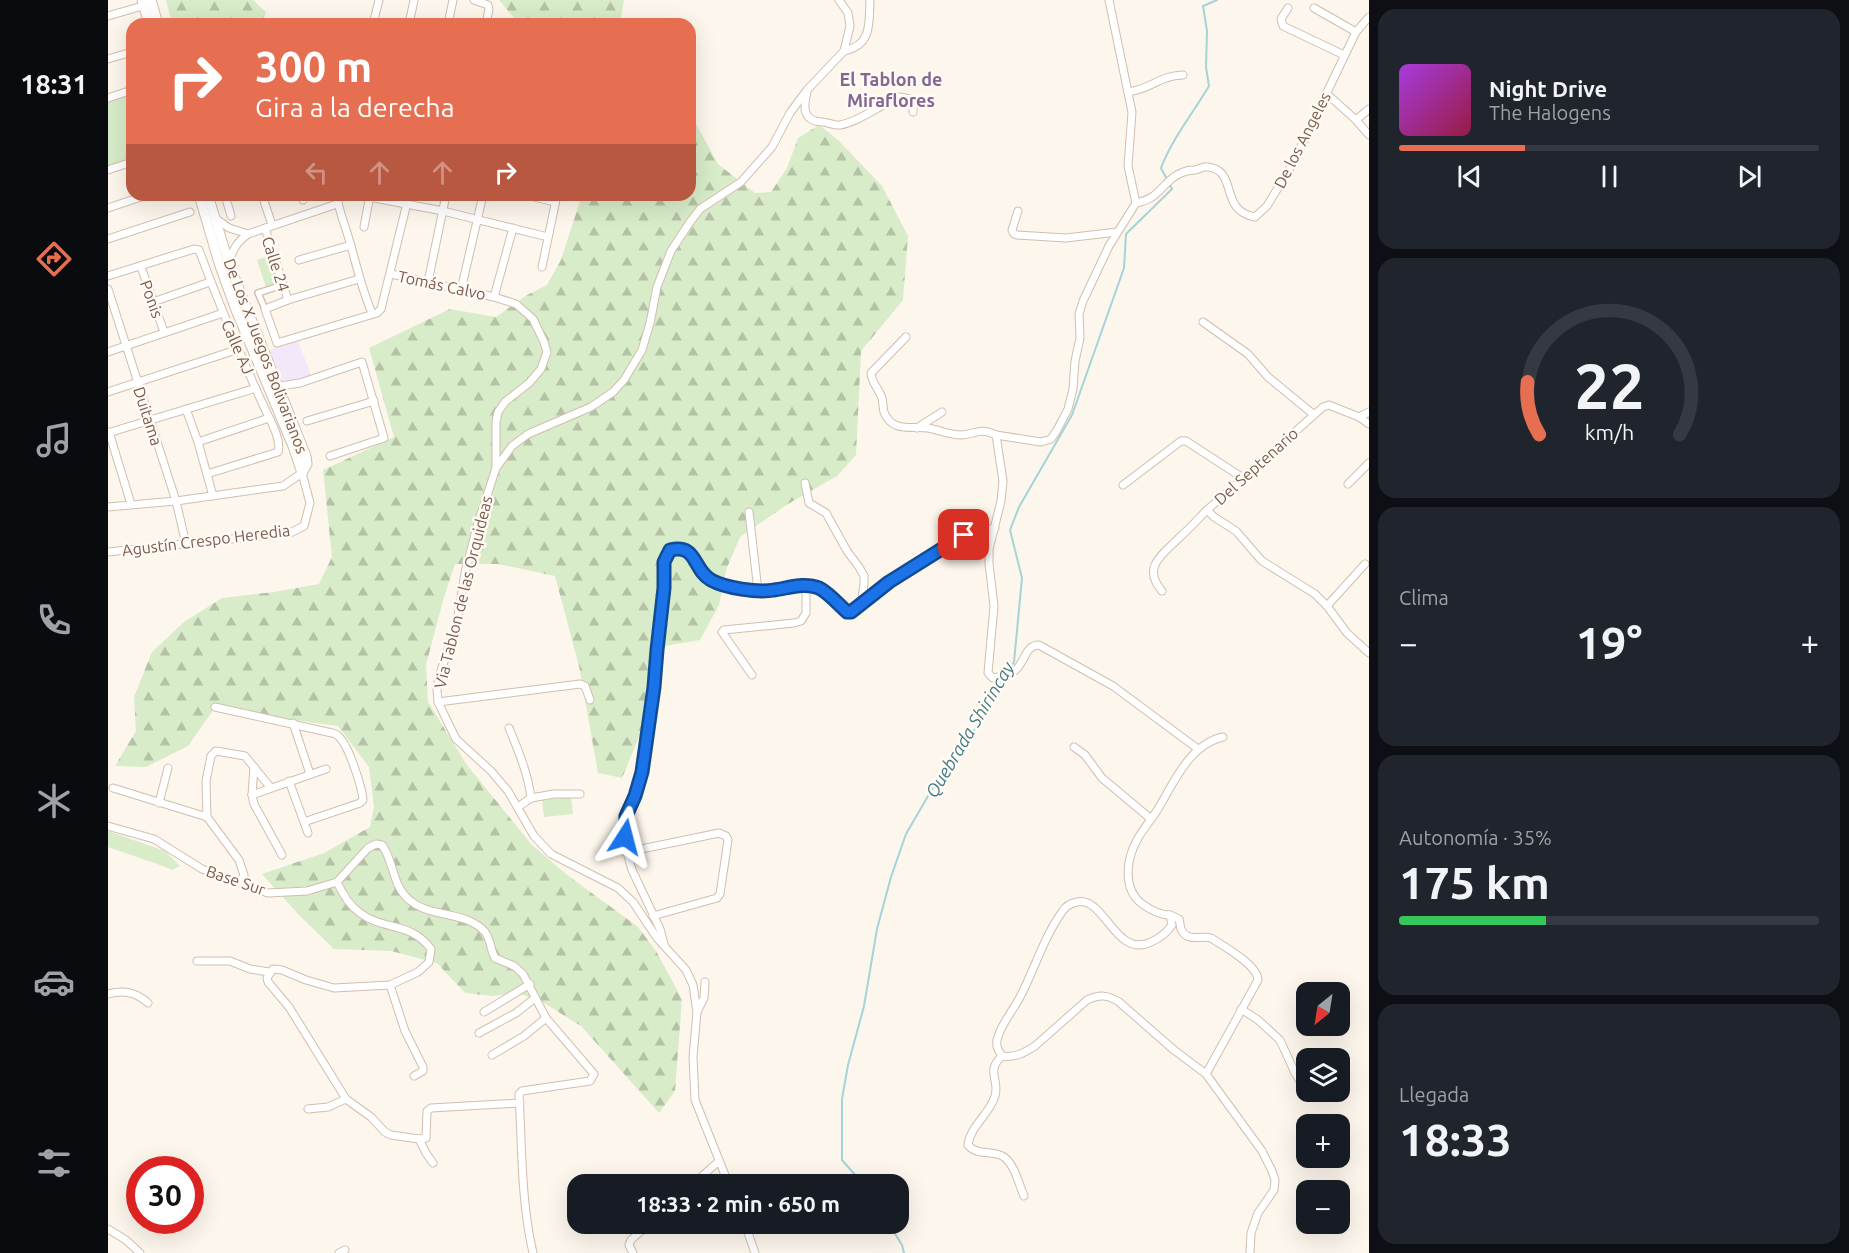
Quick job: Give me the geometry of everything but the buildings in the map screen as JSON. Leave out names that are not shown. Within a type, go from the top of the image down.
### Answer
[{"type":"street","points":[[375,18],[379,0]]},
{"type":"street","points":[[410,18],[414,0]]},
{"type":"street","points":[[449,18],[453,0]]},
{"type":"street","points":[[474,0],[488,5],[487,18]]},
{"type":"street","points":[[839,0],[848,13],[850,26],[849,38],[844,51]]},
{"type":"street","name":"Via Tablon de las Orquideas","points":[[724,1174],[695,1100],[693,1057],[697,1012],[693,985],[686,970],[664,946],[633,902],[618,888],[551,854],[534,836],[508,791],[491,771],[456,739],[438,702],[437,689],[457,622],[475,532],[496,468],[512,446],[528,434],[591,407],[613,392],[624,381],[642,350],[657,287],[678,239],[700,209],[741,182],[772,147],[790,113],[807,90],[844,51],[855,49],[864,41],[869,28],[870,0]]},
{"type":"street","points":[[906,337],[874,367],[871,373],[881,396],[884,413],[900,428],[917,428],[959,435],[981,430],[996,435],[1041,442],[1051,439],[1057,430],[1068,408],[1073,389],[1075,361],[1080,338],[1079,314],[1083,301],[1117,232],[1136,203],[1130,185],[1128,166],[1132,112],[1110,0]]},
{"type":"street","points":[[108,16],[147,2]]},
{"type":"street","points":[[147,2],[148,18]]},
{"type":"street","points":[[147,2],[155,18]]},
{"type":"street","points":[[1288,8],[1281,19],[1283,26],[1344,55]]},
{"type":"street","points":[[1314,8],[1356,32]]},
{"type":"street","name":"De los Angeles","points":[[1136,203],[1146,201],[1180,173],[1207,167],[1219,171],[1227,181],[1234,206],[1245,215],[1255,217],[1267,206],[1292,165],[1344,55],[1356,32],[1369,17]]},
{"type":"street","points":[[108,59],[126,54]]},
{"type":"street","points":[[1128,92],[1141,90],[1170,75],[1183,75]]},
{"type":"street","points":[[807,90],[803,106],[805,113],[810,120],[819,122],[841,125],[900,97],[913,102],[913,112]]},
{"type":"street","points":[[108,98],[126,92]]},
{"type":"street","points":[[1326,93],[1369,135]]},
{"type":"street","points":[[1356,120],[1369,109]]},
{"type":"street","points":[[108,170],[126,164]]},
{"type":"street","points":[[108,208],[129,201]]},
{"type":"street","name":"De Los X Juegos Bolivarianos","points":[[202,201],[210,217],[224,265],[274,387],[306,456],[307,464],[302,473]]},
{"type":"street","name":"De Los X Juegos Bolivarianos","points":[[209,201],[210,217]]},
{"type":"street","points":[[227,201],[236,231]]},
{"type":"street","name":"Calle 24","points":[[263,201],[288,300]]},
{"type":"street","points":[[337,201],[359,279],[372,314]]},
{"type":"street","points":[[364,227],[369,201]]},
{"type":"street","points":[[393,201],[548,237]]},
{"type":"street","points":[[283,285],[258,293],[277,344],[377,313],[381,309],[408,201]]},
{"type":"street","points":[[428,282],[445,201]]},
{"type":"street","points":[[461,290],[482,201]]},
{"type":"street","points":[[542,267],[556,201]]},
{"type":"street","points":[[224,265],[238,242],[248,234],[337,204]]},
{"type":"street","points":[[1018,211],[1012,230],[1017,235],[1066,238],[1117,232]]},
{"type":"street","points":[[108,239],[190,212]]},
{"type":"street","points":[[210,217],[229,228],[248,234]]},
{"type":"street","points":[[494,297],[513,228]]},
{"type":"street","points":[[299,260],[351,245]]},
{"type":"street","name":"Calle AJ","points":[[141,267],[197,249],[279,446],[278,452],[207,474]]},
{"type":"street","points":[[108,276],[141,267]]},
{"type":"street","name":"Ponis","points":[[141,267],[164,332]]},
{"type":"street","name":"Tomás Calvo","points":[[390,274],[494,297],[516,304],[533,319],[547,352],[541,369],[529,383],[505,402],[498,412],[496,468]]},
{"type":"street","points":[[265,309],[359,279]]},
{"type":"street","points":[[153,302],[210,282]]},
{"type":"street","name":"Duitama","points":[[108,289],[176,501],[186,544]]},
{"type":"street","points":[[108,352],[223,313]]},
{"type":"street","points":[[1203,322],[1248,354],[1268,377],[1314,414]]},
{"type":"street","points":[[108,392],[239,349]]},
{"type":"street","points":[[274,387],[300,383],[362,362],[384,438],[330,456]]},
{"type":"street","points":[[131,504],[109,432],[256,388]]},
{"type":"street","points":[[307,421],[374,401]]},
{"type":"street","name":"Del Septenario","points":[[1359,417],[1329,405],[1323,407],[1208,510],[1214,517],[1236,531],[1262,561],[1315,594],[1347,633],[1369,653]]},
{"type":"street","points":[[186,409],[213,496]]},
{"type":"street","points":[[917,428],[942,412]]},
{"type":"street","points":[[1369,412],[1359,417],[1369,424]]},
{"type":"street","points":[[198,442],[269,418]]},
{"type":"street","points":[[996,435],[1003,481],[1002,501],[989,549],[994,606],[988,673],[993,678],[1006,676],[1020,666],[1028,649],[1033,645],[1039,645],[1113,686],[1198,749]]},
{"type":"street","points":[[1123,485],[1181,441],[1186,441],[1243,478]]},
{"type":"street","points":[[108,461],[118,459]]},
{"type":"street","points":[[1348,484],[1369,463]]},
{"type":"street","points":[[108,507],[176,501],[283,486],[302,473]]},
{"type":"street","name":"Agustín Crespo Heredia","points":[[108,552],[290,533],[304,526],[308,516],[310,503],[302,473]]},
{"type":"street","points":[[805,483],[809,503],[826,513],[864,576],[861,605]]},
{"type":"street","points":[[1162,591],[1153,577],[1160,555],[1208,510]]},
{"type":"street","points":[[750,512],[758,591]]},
{"type":"street","points":[[664,946],[663,937],[632,870],[627,852],[625,825],[645,751],[664,588],[664,562],[670,550],[680,548],[691,553],[702,572],[708,579],[715,582],[758,591],[772,591],[798,585],[806,586],[819,589],[847,612],[851,612],[889,582],[954,540],[964,535],[995,528]]},
{"type":"street","points":[[1327,606],[1365,564]]},
{"type":"street","points":[[752,675],[722,632],[723,630],[801,621],[806,613],[806,586]]},
{"type":"street","points":[[438,702],[580,684],[585,686],[590,700]]},
{"type":"street","points":[[214,707],[293,723],[338,735],[342,740],[363,795],[360,803],[304,822]]},
{"type":"street","points":[[293,723],[310,774]]},
{"type":"street","points":[[509,728],[523,763],[531,798]]},
{"type":"street","points":[[1206,1074],[1258,980],[1257,972],[1211,938],[1207,936],[1194,938],[1187,935],[1183,932],[1179,919],[1163,915],[1137,900],[1129,881],[1128,863],[1136,841],[1174,780],[1198,749],[1205,743],[1223,736]]},
{"type":"street","points":[[1074,747],[1085,755],[1102,778],[1151,819]]},
{"type":"street","points":[[240,882],[244,874],[239,860],[207,817],[206,781],[213,753],[216,751],[245,756],[270,787]]},
{"type":"street","points":[[254,767],[252,795],[254,804],[282,855]]},
{"type":"street","points":[[159,803],[168,768]]},
{"type":"street","points":[[252,795],[326,769]]},
{"type":"street","points":[[289,781],[308,834]]},
{"type":"street","points":[[113,788],[207,817]]},
{"type":"street","points":[[518,807],[531,798],[554,794],[580,794]]},
{"type":"street","name":"Base Sur","points":[[108,826],[154,839],[202,869],[268,893],[307,891],[337,882]]},
{"type":"street","points":[[627,852],[719,833],[726,836],[728,840],[720,894],[717,898],[653,916]]},
{"type":"street","points":[[520,1103],[431,1108],[427,1111],[426,1138],[391,1135],[346,1099],[289,1007],[268,982],[267,978],[273,969],[334,988],[390,985],[418,972],[429,962],[431,949],[418,935],[361,914],[337,882],[368,848],[376,844],[382,845],[387,852],[395,881],[410,901],[423,909],[471,921],[478,926],[489,940],[495,958],[514,966],[530,984],[546,1018],[594,1074],[590,1082],[522,1091],[519,1094],[520,1103],[526,1216],[533,1253]]},
{"type":"street","points":[[1170,915],[1172,925],[1166,934],[1143,946],[1136,946],[1124,939],[1089,903],[1080,901],[1071,903],[1063,910],[1048,937],[1022,993],[1002,1027],[996,1049],[1002,1056],[1011,1058],[1035,1046],[1087,1000],[1097,995],[1110,997],[1119,1002],[1174,1050],[1206,1074],[1262,1151],[1275,1180],[1274,1190],[1258,1213],[1251,1233],[1250,1253]]},
{"type":"street","points":[[196,961],[230,961],[250,969],[270,972]]},
{"type":"street","points":[[697,1012],[704,998],[705,982]]},
{"type":"street","points":[[484,1012],[530,984]]},
{"type":"street","points":[[390,985],[405,1031],[423,1067],[423,1071],[414,1076]]},
{"type":"street","points":[[108,994],[127,991],[142,998],[148,1004]]},
{"type":"street","points":[[479,1033],[516,1013],[535,998]]},
{"type":"street","points":[[1241,1009],[1280,1040],[1296,1075]]},
{"type":"street","points":[[492,1055],[524,1036],[546,1018]]},
{"type":"street","points":[[1002,1056],[995,1062],[993,1071],[996,1085],[994,1099],[969,1137],[968,1145],[977,1152],[996,1154],[1006,1159],[1024,1196]]},
{"type":"street","points":[[308,1109],[328,1107],[346,1099]]},
{"type":"street","points":[[419,1139],[433,1162]]},
{"type":"street","points":[[704,1174],[719,1161]]},
{"type":"street","points":[[108,1229],[126,1240],[140,1253]]},
{"type":"street","points":[[633,1253],[629,1245],[638,1234]]},
{"type":"street","points":[[749,1234],[754,1253]]},
{"type":"shaded area","points":[[298,341],[311,375],[284,383],[269,350]]},
{"type":"green space","points":[[166,0],[253,0],[266,12],[264,18],[170,18]]},
{"type":"green space","points":[[499,0],[624,0],[621,18],[514,18]]},
{"type":"green space","points":[[126,95],[126,162],[108,167],[108,100]]},
{"type":"green space","points":[[696,124],[718,164],[755,193],[771,192],[787,168],[798,138],[819,125],[838,140],[882,186],[908,236],[903,300],[861,351],[856,455],[837,476],[788,504],[740,537],[726,570],[719,605],[700,640],[659,647],[653,666],[641,732],[622,778],[598,773],[579,666],[555,576],[498,564],[455,564],[444,597],[426,665],[428,702],[467,765],[531,844],[566,874],[638,927],[656,951],[682,999],[675,1091],[659,1113],[581,1026],[544,1003],[518,993],[492,996],[465,993],[437,963],[391,951],[334,949],[262,874],[324,853],[370,827],[374,807],[369,767],[338,726],[216,706],[188,746],[146,767],[115,766],[136,731],[134,697],[152,652],[184,622],[222,598],[319,584],[332,557],[323,470],[394,437],[369,348],[450,309],[496,317],[527,295],[547,285],[561,260],[580,201],[696,201]]},
{"type":"green space","points":[[271,255],[280,283],[266,287],[257,260]]},
{"type":"green space","points":[[571,797],[573,814],[544,817],[542,800]]},
{"type":"green space","points":[[108,831],[165,851],[180,866],[172,870],[108,847]]},
{"type":"waterway","name":"Quebrada Shirincay","points":[[1007,673],[1014,662],[1022,578],[1010,530],[1019,507],[1072,415],[1124,268],[1126,234],[1172,189],[1161,168],[1177,136],[1209,86],[1206,67],[1207,31],[1203,6],[1217,0]]},
{"type":"waterway","name":"Quebrada Shirincay","points":[[854,1174],[842,1160],[842,1099],[848,1065],[864,1006],[877,929],[891,877],[906,834],[935,784],[975,729],[1004,678]]},
{"type":"waterway","name":"Quebrada Shirincay","points":[[895,1234],[904,1253]]},
{"type":"district","name":"El Tablon de Miraflores","points":[[891,90]]},
{"type":"route","points":[[625,837],[626,816],[642,772],[654,687],[664,588],[664,562],[670,550],[680,548],[691,553],[702,572],[708,579],[715,582],[758,591],[772,591],[798,585],[806,586],[819,589],[847,612],[851,612],[889,582],[964,535]]}]
